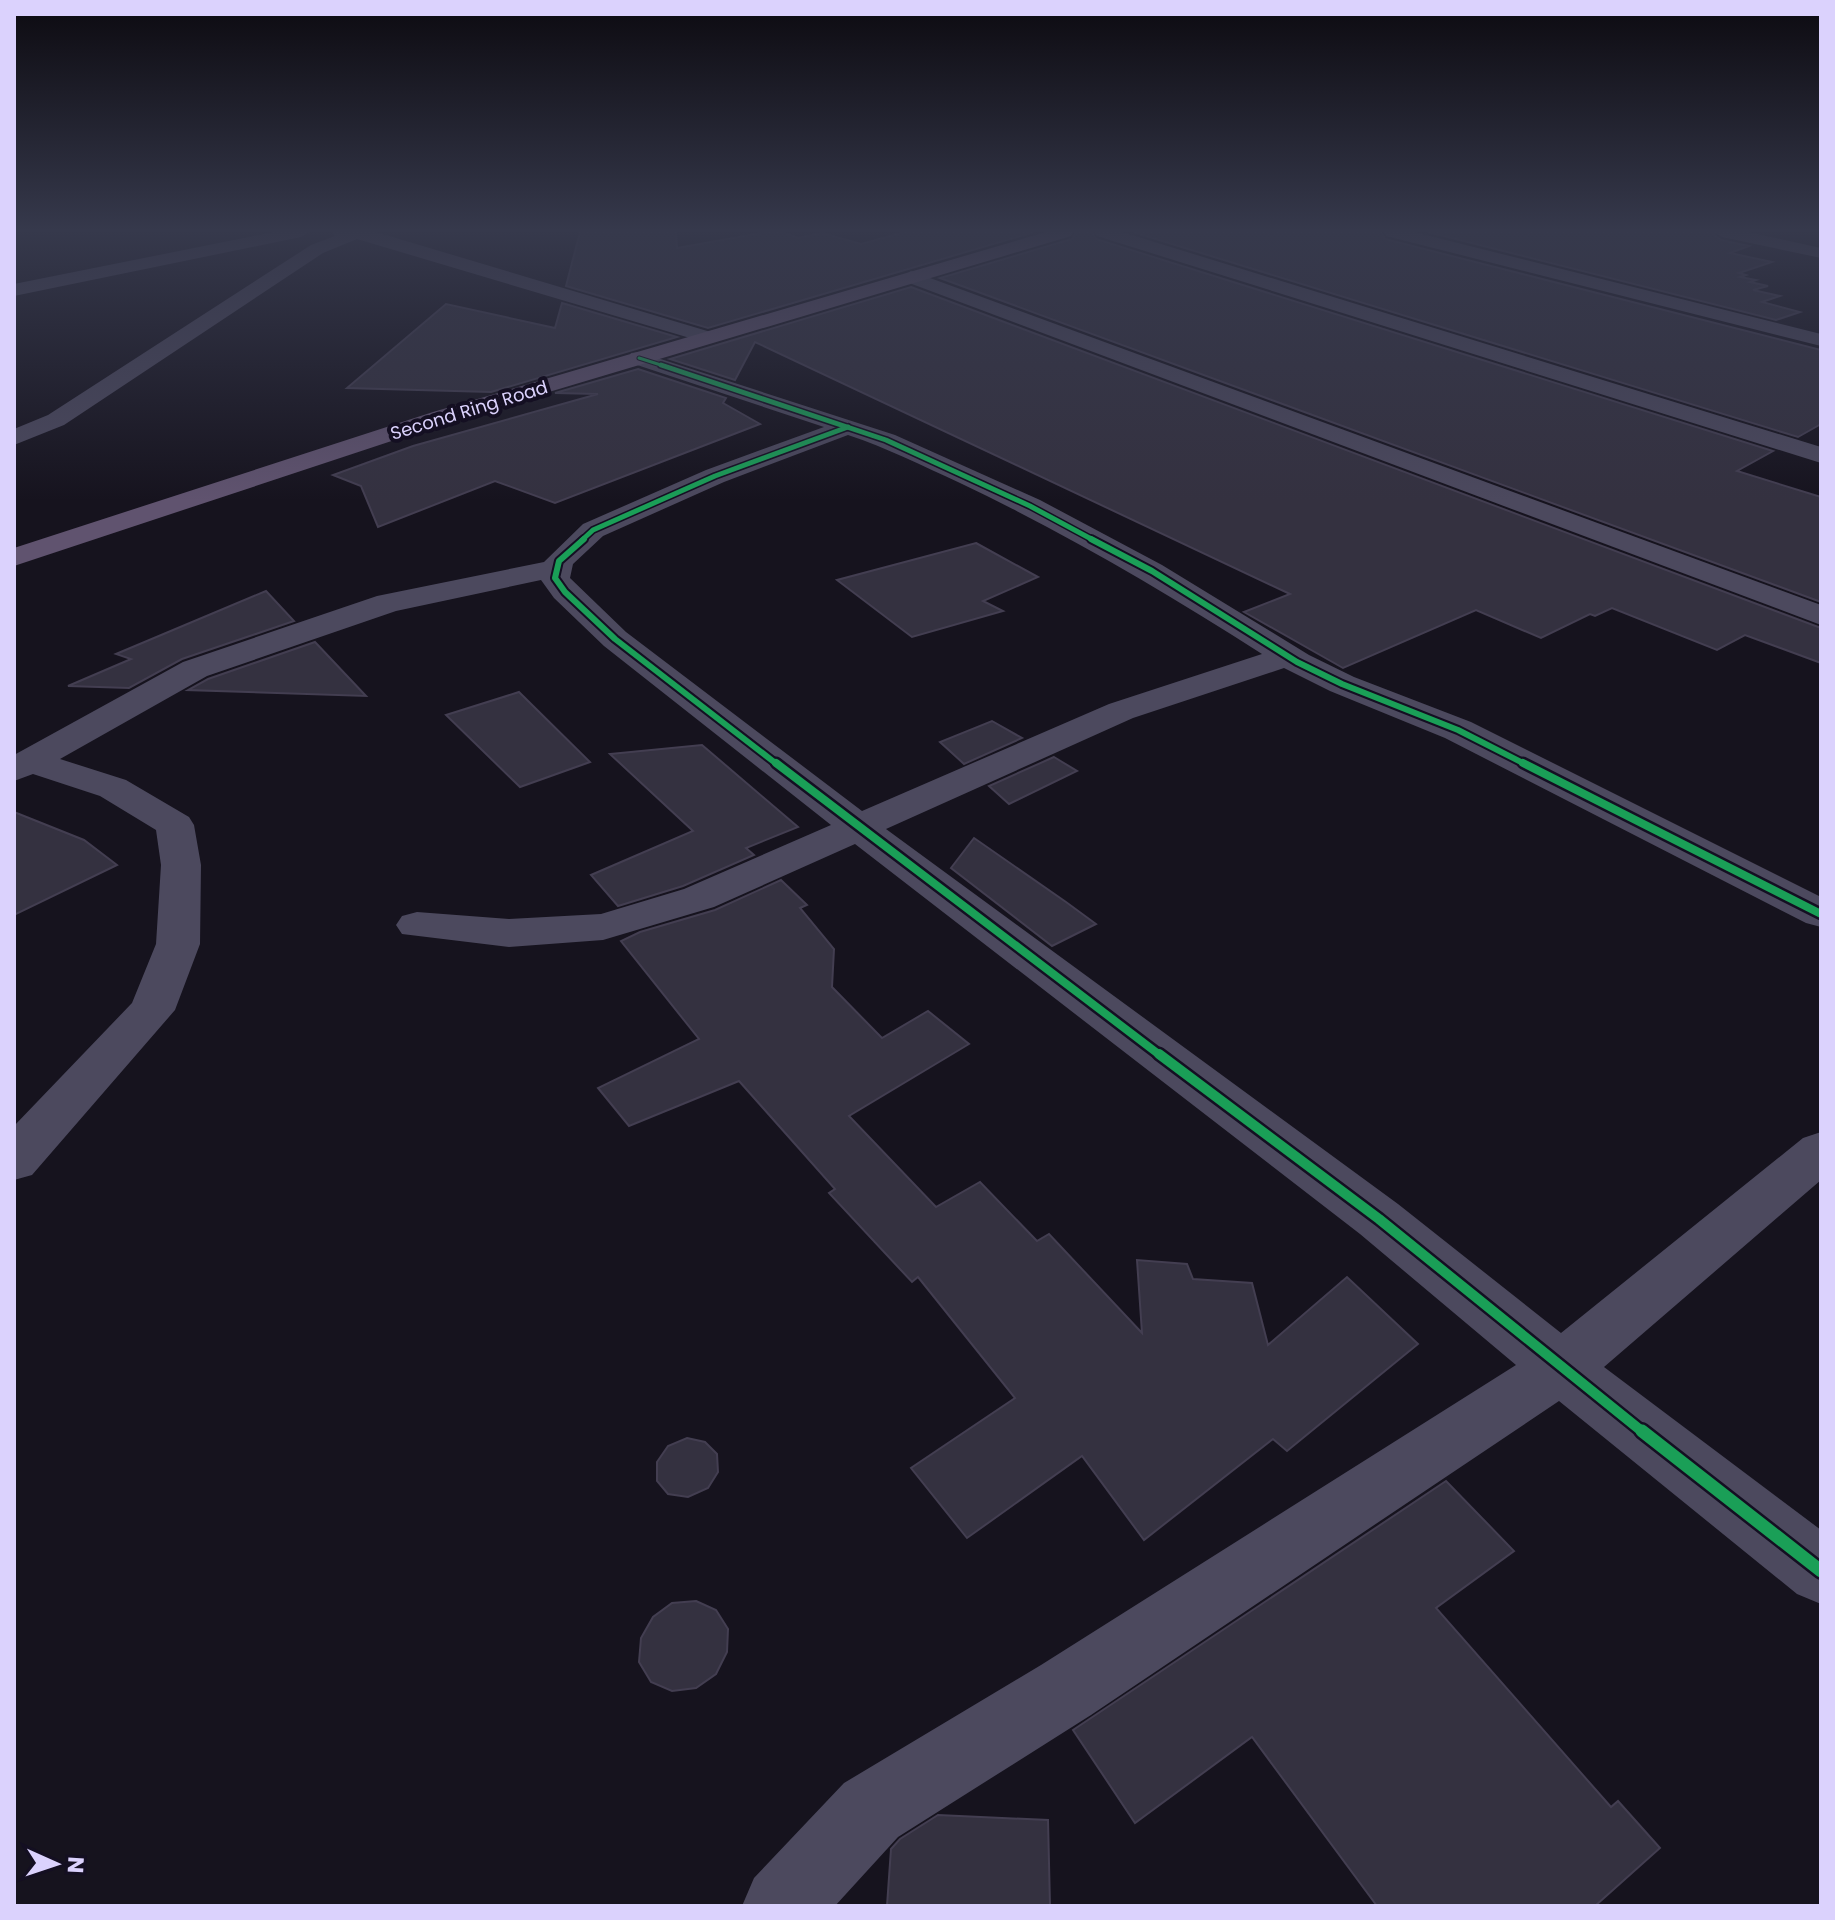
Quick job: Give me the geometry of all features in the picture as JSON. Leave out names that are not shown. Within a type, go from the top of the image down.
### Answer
[{"type":"main road","name":"Second Ring Road","points":[[14,557],[441,417],[759,322]]},
{"type":"street","points":[[14,438],[56,420],[206,322]]},
{"type":"street","points":[[655,322],[707,337]]},
{"type":"street","points":[[1031,322],[1821,616]]},
{"type":"street","points":[[1391,322],[1821,455]]},
{"type":"street","points":[[1748,322],[1821,340]]},
{"type":"street","points":[[639,358],[886,440],[1030,506],[1152,571],[1288,656],[1342,684],[1458,730],[1821,914]]},
{"type":"street","points":[[848,427],[715,476],[593,530],[570,548],[556,568],[555,578],[565,592],[615,639],[954,901],[1379,1219],[1561,1368],[1821,1571]]},
{"type":"street","points":[[23,766],[195,669],[388,603],[556,568]]},
{"type":"street","points":[[417,925],[509,933],[603,927],[699,898],[1121,711],[1288,656]]},
{"type":"street","points":[[14,1161],[39,1130],[152,1010],[178,944],[181,865],[175,825],[113,788],[23,766]]},
{"type":"street","points":[[782,1906],[871,1810],[1066,1690],[1561,1368],[1821,1151]]},
{"type":"building","points":[[425,322],[526,322],[555,328],[557,322],[625,322],[677,337],[491,392],[347,388]]},
{"type":"building","points":[[686,322],[730,322],[708,328]]},
{"type":"building","points":[[795,322],[1003,322],[1821,628],[1821,663],[1745,635],[1717,650],[1612,608],[1595,616],[1590,614],[1541,638],[1476,610],[1343,668],[1244,612],[1290,594],[755,342],[735,380],[670,359]]},
{"type":"building","points":[[1059,322],[1360,322],[1773,451],[1737,471],[1821,497],[1821,602]]},
{"type":"building","points":[[1424,322],[1709,322],[1821,350],[1821,424],[1798,437]]},
{"type":"building","points":[[638,369],[726,398],[723,403],[760,424],[555,503],[495,481],[378,527],[361,486],[333,475],[413,446],[598,394],[555,393]]},
{"type":"building","points":[[976,543],[1038,577],[983,601],[1003,611],[912,637],[837,580]]},
{"type":"building","points":[[266,591],[294,621],[182,659],[129,688],[68,686],[131,659],[116,654]]},
{"type":"building","points":[[315,642],[366,696],[188,690],[208,679]]},
{"type":"building","points":[[519,692],[590,762],[520,787],[446,715]]},
{"type":"building","points":[[992,721],[1022,738],[964,764],[940,742]]},
{"type":"building","points":[[702,745],[798,827],[746,848],[754,855],[683,886],[618,906],[591,875],[693,831],[610,754]]},
{"type":"building","points":[[1054,757],[1077,771],[1009,804],[989,786]]},
{"type":"building","points":[[14,812],[84,840],[117,865],[14,915]]},
{"type":"building","points":[[974,838],[1096,924],[1052,946],[951,868]]},
{"type":"building","points":[[781,880],[807,905],[800,908],[834,949],[832,987],[882,1038],[928,1011],[969,1044],[849,1116],[936,1207],[980,1182],[1037,1241],[1049,1234],[1142,1333],[1137,1260],[1187,1264],[1193,1279],[1252,1283],[1268,1345],[1347,1277],[1418,1344],[1287,1451],[1273,1439],[1144,1540],[1082,1456],[967,1538],[911,1468],[1015,1398],[918,1277],[912,1282],[829,1193],[835,1189],[739,1081],[629,1126],[598,1088],[699,1039],[621,941],[640,932],[715,910]]},
{"type":"building","points":[[687,1438],[705,1442],[717,1454],[718,1472],[708,1488],[688,1497],[668,1494],[657,1481],[657,1462],[668,1446]]},
{"type":"building","points":[[1446,1481],[1514,1551],[1436,1608],[1611,1807],[1618,1801],[1660,1848],[1595,1906],[1377,1906],[1252,1737],[1135,1823],[1073,1730]]},
{"type":"building","points":[[696,1601],[716,1610],[728,1629],[727,1652],[716,1674],[696,1688],[672,1691],[651,1682],[639,1662],[641,1638],[653,1617],[672,1603]]},
{"type":"building","points":[[938,1815],[1048,1820],[1050,1906],[887,1906],[891,1849],[900,1839]]},
{"type":"cycle path","points":[[639,358],[886,440],[1030,506],[1152,571],[1297,662],[1342,684],[1458,730],[1821,914]]},
{"type":"cycle path","points":[[848,427],[715,476],[593,530],[559,561],[555,578],[565,592],[615,639],[954,901],[1379,1219],[1561,1368],[1821,1571]]}]
